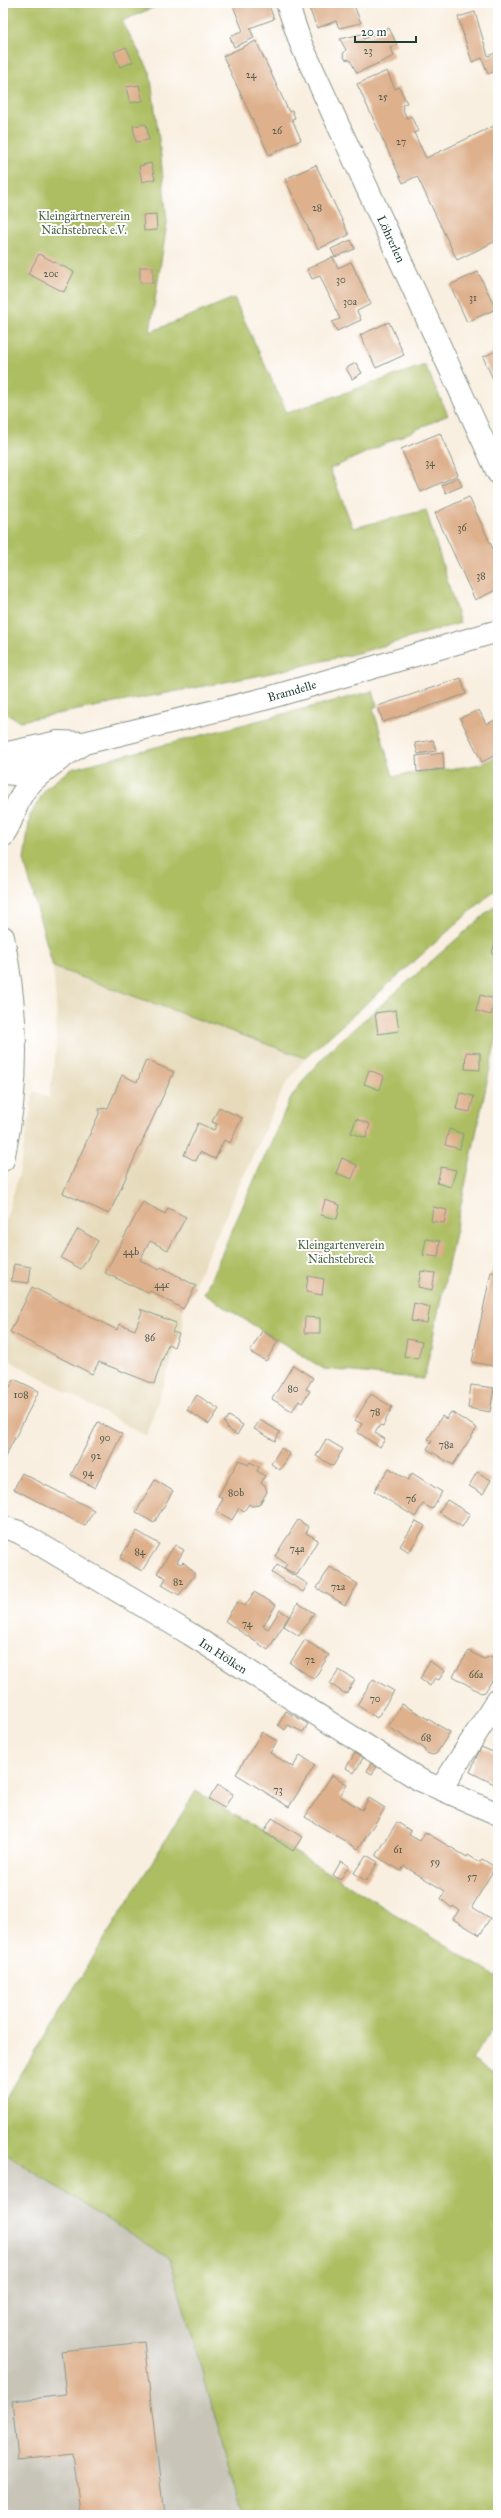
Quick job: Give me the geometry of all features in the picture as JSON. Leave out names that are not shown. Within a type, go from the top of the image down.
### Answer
[{"type":"street","name":"Löhrerlen","points":[[287,3],[301,44],[498,474]]},
{"type":"street","name":"Bramdelle","points":[[3,754],[58,742],[84,743],[268,698],[498,631]]},
{"type":"street","name":"Bramdelle","points":[[3,835],[12,824],[23,793],[57,760],[84,743]]},
{"type":"street","name":"Bramdelle","points":[[3,773],[15,774],[57,760]]},
{"type":"street","points":[[3,936],[16,1038],[15,1093],[3,1160]]},
{"type":"street","name":"Im Hölken","points":[[3,1527],[19,1532],[190,1634],[420,1780],[498,1814]]},
{"type":"street","points":[[441,1789],[498,1699]]},
{"type":"shaded area","points":[[53,967],[305,1058],[285,1085],[183,1309],[183,1326],[146,1436],[3,1357],[3,1230],[19,1173],[34,1091],[49,1098],[55,1058],[57,1016]]},
{"type":"shaded area","points":[[3,2152],[170,2259],[243,2515],[3,2515]]},
{"type":"green space","name":"Kleingärtnerverein Nächstebreck e.V.","points":[[3,3],[164,3],[122,21],[150,72],[160,147],[167,223],[150,332],[234,298],[287,413],[425,365],[448,415],[330,469],[353,528],[426,510],[460,623],[362,652],[262,675],[20,721],[3,712]]},
{"type":"green space","points":[[373,691],[377,706],[373,708],[393,776],[481,764],[498,756],[498,887],[305,1058],[53,967],[24,860],[30,816],[46,788],[71,769]]},
{"type":"green space","name":"Kleingartenverein Nächstebreck","points":[[498,903],[498,1030],[424,1379],[324,1369],[204,1294],[290,1099],[309,1073],[333,1047]]},
{"type":"green space","points":[[196,1791],[498,1978],[498,2020],[472,2060],[498,2076],[498,2515],[243,2515],[170,2259],[3,2152],[3,2103]]},
{"type":"building","points":[[232,3],[268,3],[274,19],[250,28],[254,38],[234,47],[230,37],[243,31]]},
{"type":"building","points":[[307,3],[353,3],[361,23],[339,28],[336,21],[317,28]]},
{"type":"building","points":[[475,12],[488,56],[498,52],[498,70],[488,74],[482,58],[472,62],[458,17]]},
{"type":"building","points":[[389,28],[397,45],[390,48],[394,56],[357,73],[350,60],[345,59],[343,54],[346,50],[340,39],[362,34],[364,39]]},
{"type":"building","points":[[256,41],[289,112],[292,110],[295,118],[292,119],[301,140],[269,155],[223,56]]},
{"type":"building","points":[[126,47],[133,62],[120,67],[114,52]]},
{"type":"building","points":[[387,71],[395,89],[399,87],[407,103],[402,105],[404,112],[407,118],[411,116],[418,131],[414,133],[426,158],[498,124],[498,240],[457,260],[417,176],[403,183],[357,84]]},
{"type":"building","points":[[139,85],[143,101],[130,103],[126,87]]},
{"type":"building","points":[[146,124],[149,140],[136,142],[133,126]]},
{"type":"building","points":[[151,163],[155,179],[142,182],[139,166]]},
{"type":"building","points":[[316,165],[349,235],[318,249],[285,179]]},
{"type":"building","points":[[156,214],[157,230],[144,231],[143,215]]},
{"type":"building","points":[[351,240],[355,249],[335,257],[331,249]]},
{"type":"building","points":[[39,254],[74,272],[64,292],[28,274]]},
{"type":"building","points":[[333,257],[338,268],[351,262],[371,304],[357,311],[361,320],[337,331],[332,322],[340,319],[320,276],[312,279],[307,269]]},
{"type":"building","points":[[140,267],[153,267],[153,283],[140,283]]},
{"type":"building","points":[[478,272],[496,309],[467,322],[450,285]]},
{"type":"building","points":[[389,322],[404,355],[376,368],[360,335]]},
{"type":"building","points":[[498,350],[498,390],[483,357]]},
{"type":"building","points":[[356,363],[362,373],[352,379],[346,368]]},
{"type":"building","points":[[440,433],[458,475],[421,492],[401,449]]},
{"type":"building","points":[[458,477],[462,486],[446,493],[442,485]]},
{"type":"building","points":[[469,497],[498,560],[498,589],[475,600],[435,513]]},
{"type":"building","points":[[461,678],[466,694],[383,722],[378,706]]},
{"type":"building","points":[[479,710],[486,724],[498,719],[498,754],[482,762],[460,718]]},
{"type":"building","points":[[433,740],[436,751],[418,754],[415,743]]},
{"type":"building","points":[[443,753],[444,769],[417,772],[416,756]]},
{"type":"building","points":[[496,938],[498,939],[498,955],[492,954]]},
{"type":"building","points":[[480,995],[495,999],[491,1015],[476,1011]]},
{"type":"building","points":[[396,1010],[399,1031],[378,1034],[375,1013]]},
{"type":"building","points":[[466,1052],[480,1053],[480,1070],[465,1069]]},
{"type":"building","points":[[146,1060],[174,1072],[109,1214],[63,1193],[99,1114],[99,1109],[108,1108],[122,1075],[137,1082]]},
{"type":"building","points":[[369,1070],[384,1076],[380,1090],[364,1084]]},
{"type":"building","points":[[460,1093],[474,1096],[470,1112],[456,1109]]},
{"type":"building","points":[[219,1107],[242,1118],[230,1143],[224,1140],[215,1159],[200,1152],[196,1161],[184,1155],[198,1123],[214,1130],[217,1124],[212,1122]]},
{"type":"building","points":[[356,1119],[370,1124],[366,1138],[351,1133]]},
{"type":"building","points":[[449,1129],[463,1134],[460,1149],[445,1145]]},
{"type":"building","points":[[342,1158],[357,1165],[352,1179],[336,1173]]},
{"type":"building","points":[[441,1167],[456,1170],[451,1187],[437,1183]]},
{"type":"building","points":[[325,1200],[340,1205],[337,1219],[321,1215]]},
{"type":"building","points":[[143,1202],[165,1214],[168,1208],[186,1217],[168,1250],[150,1241],[140,1260],[159,1270],[161,1267],[196,1286],[183,1309],[150,1291],[148,1293],[105,1273]]},
{"type":"building","points":[[433,1207],[447,1210],[444,1223],[431,1221]]},
{"type":"building","points":[[78,1229],[98,1241],[81,1269],[61,1258]]},
{"type":"building","points":[[426,1239],[440,1241],[438,1257],[423,1255]]},
{"type":"building","points":[[316,1240],[332,1245],[329,1259],[312,1255]]},
{"type":"building","points":[[14,1264],[31,1267],[29,1283],[11,1281]]},
{"type":"building","points":[[421,1271],[435,1273],[432,1290],[418,1287]]},
{"type":"building","points":[[491,1272],[498,1273],[498,1367],[472,1362]]},
{"type":"building","points":[[308,1276],[324,1279],[322,1295],[306,1292]]},
{"type":"building","points":[[32,1287],[117,1330],[119,1324],[135,1330],[142,1312],[140,1309],[176,1323],[172,1332],[179,1334],[174,1347],[168,1344],[154,1384],[99,1362],[92,1374],[10,1332]]},
{"type":"building","points":[[414,1303],[430,1307],[427,1323],[411,1321]]},
{"type":"building","points":[[305,1317],[320,1318],[320,1333],[304,1333]]},
{"type":"building","points":[[262,1331],[278,1341],[266,1361],[250,1352]]},
{"type":"building","points":[[407,1339],[422,1342],[418,1359],[404,1356]]},
{"type":"building","points":[[293,1365],[313,1378],[306,1389],[310,1391],[302,1403],[299,1401],[292,1411],[272,1399]]},
{"type":"building","points":[[14,1379],[39,1391],[3,1461],[3,1400]]},
{"type":"building","points":[[471,1385],[494,1388],[490,1412],[468,1408]]},
{"type":"building","points":[[371,1394],[392,1407],[383,1426],[380,1425],[375,1433],[385,1439],[380,1447],[357,1432],[362,1424],[355,1420]]},
{"type":"building","points":[[197,1395],[219,1409],[209,1424],[187,1410]]},
{"type":"building","points":[[451,1412],[477,1428],[453,1465],[427,1449],[432,1441],[428,1439],[442,1416],[446,1419]]},
{"type":"building","points":[[229,1416],[243,1425],[237,1435],[228,1429],[224,1422]]},
{"type":"building","points":[[260,1420],[280,1432],[275,1441],[254,1429]]},
{"type":"building","points":[[98,1422],[122,1434],[95,1488],[71,1475]]},
{"type":"building","points":[[326,1439],[343,1449],[333,1466],[316,1456]]},
{"type":"building","points":[[281,1448],[290,1454],[280,1470],[271,1464]]},
{"type":"building","points":[[239,1460],[248,1465],[250,1462],[259,1467],[257,1471],[265,1476],[261,1483],[265,1485],[267,1492],[259,1505],[252,1506],[249,1504],[244,1511],[239,1508],[232,1520],[216,1511],[223,1499],[218,1496]]},
{"type":"building","points":[[389,1468],[408,1480],[412,1473],[442,1492],[432,1509],[423,1504],[415,1517],[374,1491]]},
{"type":"building","points":[[477,1472],[491,1480],[483,1494],[469,1486]]},
{"type":"building","points":[[22,1473],[94,1510],[85,1526],[14,1489]]},
{"type":"building","points":[[155,1480],[173,1491],[154,1523],[136,1512]]},
{"type":"building","points":[[447,1500],[470,1514],[462,1527],[439,1512]]},
{"type":"building","points":[[298,1520],[309,1527],[306,1533],[318,1540],[297,1575],[284,1568],[287,1564],[275,1556]]},
{"type":"building","points":[[416,1521],[425,1526],[409,1552],[400,1546]]},
{"type":"building","points":[[137,1531],[159,1544],[142,1571],[120,1558]]},
{"type":"building","points":[[175,1545],[184,1550],[177,1562],[181,1564],[183,1562],[194,1572],[194,1576],[179,1595],[162,1585],[166,1578],[157,1573]]},
{"type":"building","points":[[277,1565],[308,1584],[303,1592],[272,1573]]},
{"type":"building","points":[[330,1567],[358,1584],[345,1605],[317,1588]]},
{"type":"building","points":[[254,1592],[276,1605],[263,1626],[268,1629],[280,1610],[289,1616],[268,1650],[225,1621],[237,1602],[245,1606]]},
{"type":"building","points":[[298,1603],[314,1613],[299,1636],[284,1626]]},
{"type":"building","points":[[305,1640],[329,1655],[314,1679],[290,1663]]},
{"type":"building","points":[[469,1651],[484,1659],[491,1656],[498,1660],[498,1671],[485,1692],[481,1693],[453,1676]]},
{"type":"building","points":[[429,1661],[445,1671],[439,1680],[435,1678],[430,1686],[420,1679]]},
{"type":"building","points":[[339,1670],[355,1680],[346,1694],[330,1684]]},
{"type":"building","points":[[373,1679],[394,1691],[377,1718],[357,1705]]},
{"type":"building","points":[[402,1704],[450,1732],[436,1754],[432,1755],[425,1752],[424,1748],[388,1727]]},
{"type":"building","points":[[286,1711],[308,1724],[303,1732],[288,1725],[285,1730],[278,1725]]},
{"type":"building","points":[[262,1732],[277,1741],[270,1753],[293,1767],[300,1755],[315,1765],[289,1807],[236,1774]]},
{"type":"building","points":[[481,1747],[498,1754],[498,1786],[470,1772]]},
{"type":"building","points":[[355,1753],[363,1758],[354,1773],[346,1768]]},
{"type":"building","points":[[371,1763],[377,1767],[372,1774],[367,1771]]},
{"type":"building","points":[[332,1775],[347,1784],[340,1796],[362,1810],[369,1798],[385,1808],[358,1849],[305,1817]]},
{"type":"building","points":[[218,1785],[233,1794],[224,1808],[209,1799]]},
{"type":"building","points":[[272,1818],[302,1837],[293,1851],[264,1832]]},
{"type":"building","points":[[397,1822],[411,1831],[409,1835],[420,1841],[425,1832],[467,1857],[468,1855],[479,1862],[482,1859],[495,1867],[472,1907],[490,1918],[480,1935],[453,1919],[459,1910],[453,1906],[452,1908],[441,1899],[445,1891],[404,1866],[401,1871],[376,1856]]},
{"type":"building","points":[[366,1855],[378,1862],[366,1881],[354,1873]]},
{"type":"building","points":[[341,1861],[349,1866],[340,1880],[333,1875]]},
{"type":"building","points":[[144,2342],[164,2515],[55,2515],[80,2511],[73,2454],[18,2460],[12,2401],[66,2395],[61,2351]]}]
